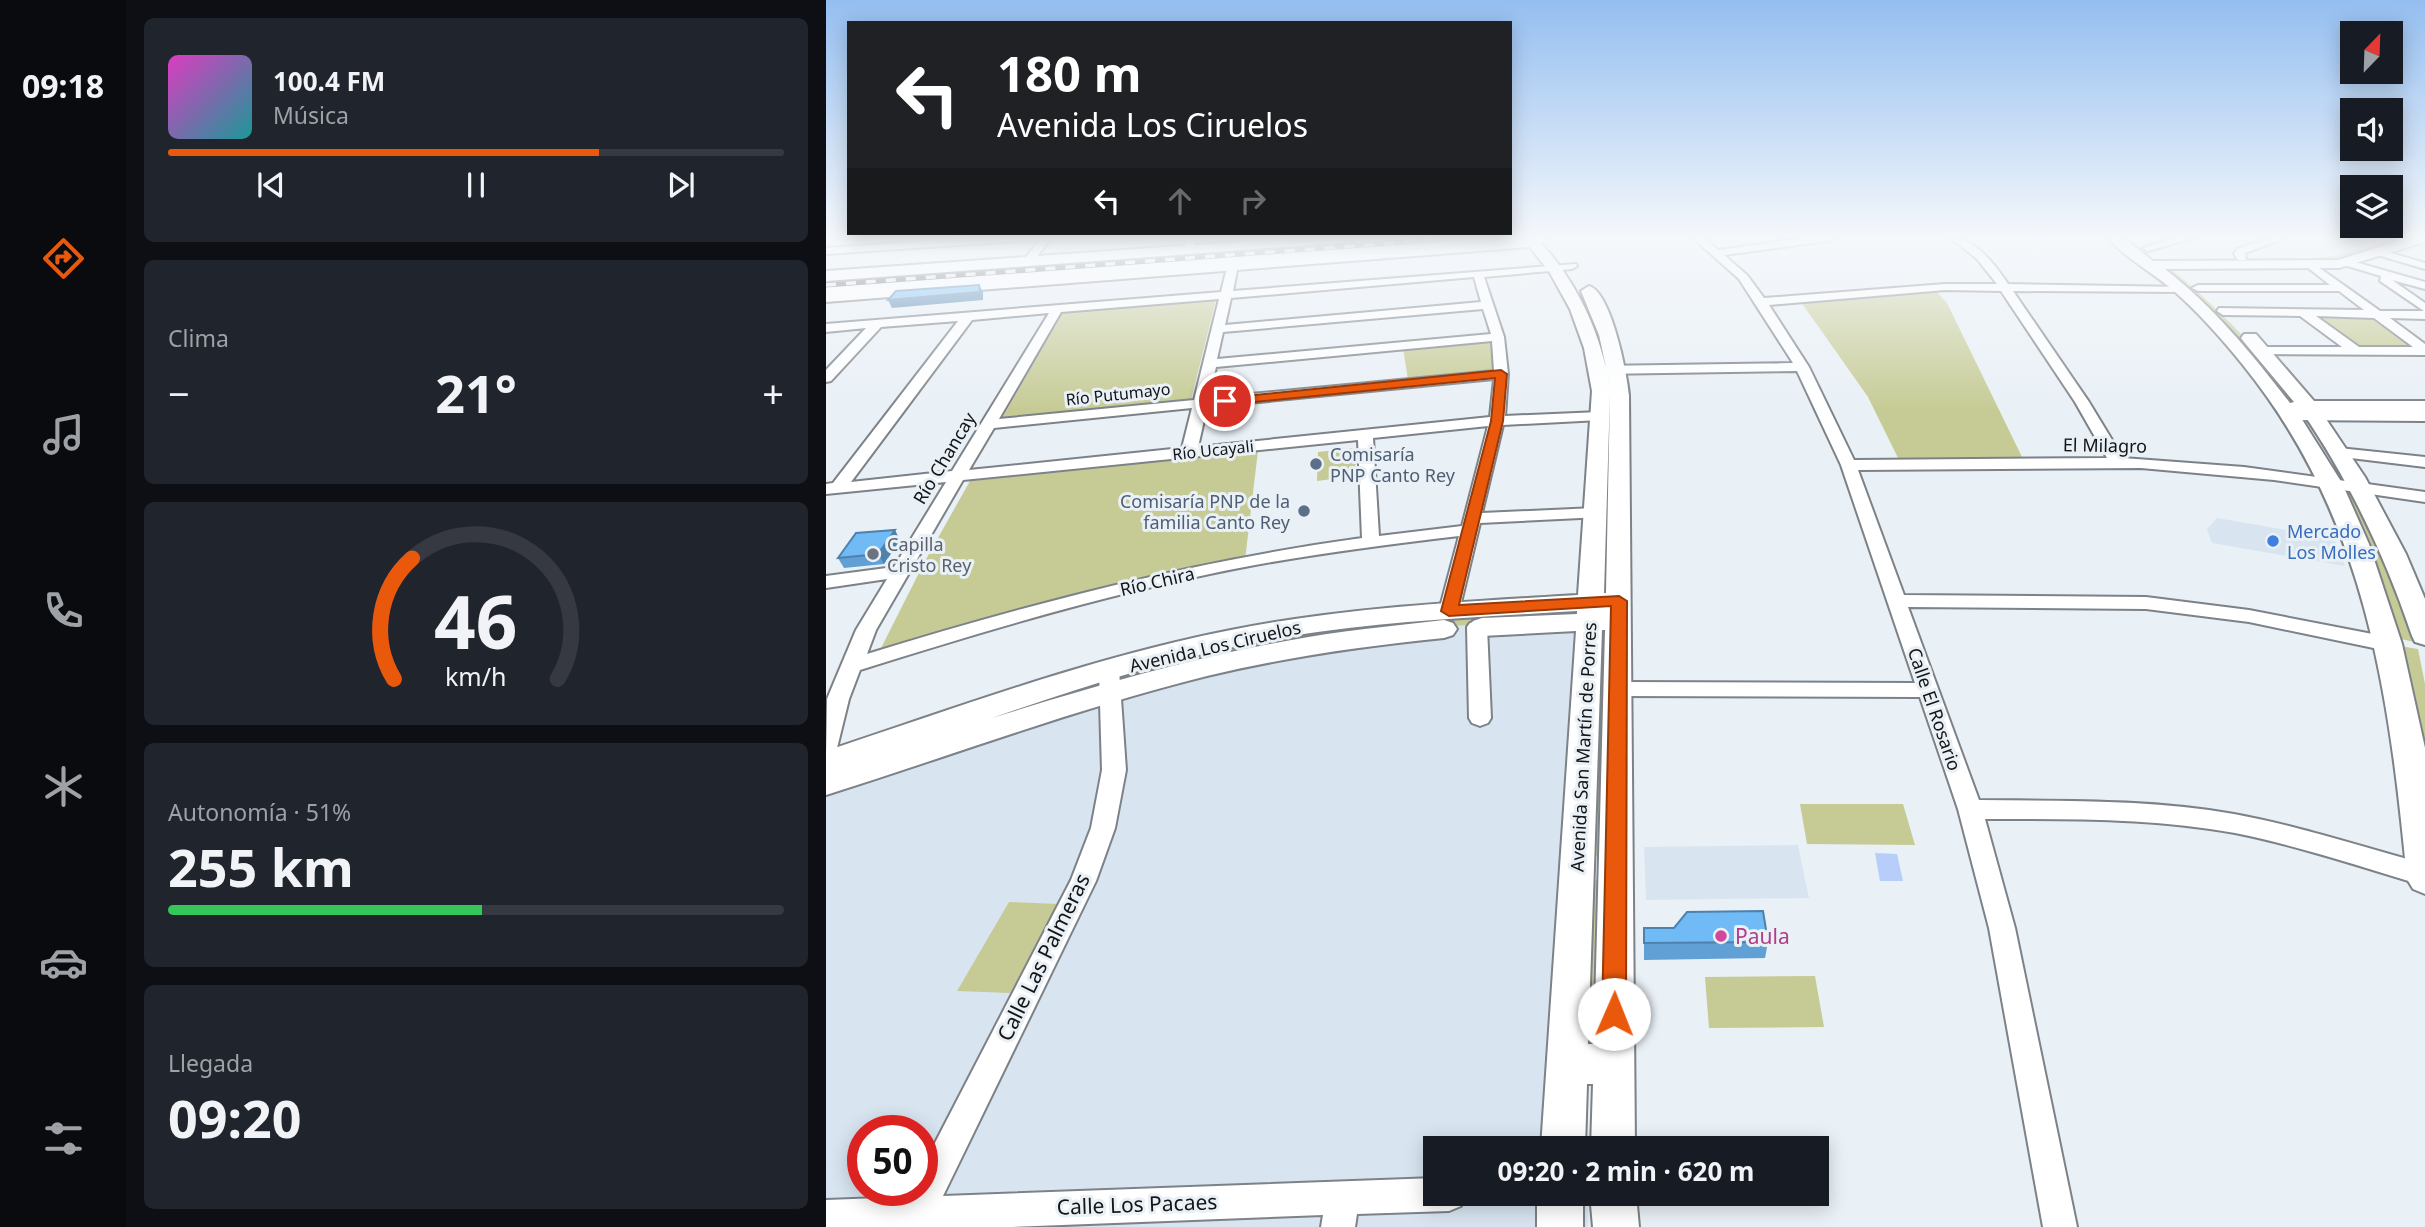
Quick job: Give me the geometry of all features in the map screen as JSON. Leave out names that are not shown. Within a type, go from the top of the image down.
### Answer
[{"type":"main road","name":"Avenida San Martín de Porres","points":[[1583,295],[1605,324],[1608,370],[1600,416],[1595,513],[1604,611],[1617,690],[1613,1136]]},
{"type":"main road","points":[[2196,295],[2249,361],[2339,453],[2383,529],[2420,607],[2425,636]]},
{"type":"main road","points":[[2200,295],[2223,311],[2262,351],[2300,412],[2357,544],[2388,644],[2411,755],[2425,877]]},
{"type":"main road","name":"Avenida San Martín de Porres","points":[[1564,1136],[1577,865],[1604,611],[1621,411],[1608,370]]},
{"type":"main road","points":[[2300,412],[2425,407]]},
{"type":"main road","name":"Avenida Los Ciruelos","points":[[826,783],[1110,681],[1196,647],[1287,628],[1361,617],[1449,611],[1604,611]]},
{"type":"main road","name":"Avenida Los Ciruelos","points":[[826,763],[1110,681],[1364,637],[1477,627],[1604,611]]},
{"type":"main road","points":[[1577,865],[1616,866]]},
{"type":"main road","points":[[1567,1064],[1614,1064]]},
{"type":"main road","points":[[1560,1206],[1560,1227]]},
{"type":"main road","points":[[1614,1206],[1616,1227]]},
{"type":"street","points":[[826,328],[1222,295]]},
{"type":"street","points":[[1189,453],[1225,295]]},
{"type":"street","points":[[1449,611],[1497,421],[1501,374],[1499,337],[1486,295]]},
{"type":"street","name":"Calle El Rosario","points":[[1756,295],[1802,368],[1849,465],[1970,809],[2002,928],[2060,1227]]},
{"type":"street","points":[[1761,302],[1844,295]]},
{"type":"street","points":[[2010,295],[2082,402],[2118,463]]},
{"type":"street","points":[[2352,295],[2425,351]]},
{"type":"street","points":[[2407,295],[2425,308]]},
{"type":"street","points":[[1218,328],[1489,304]]},
{"type":"street","name":"Río Chancay","points":[[826,748],[838,699],[866,630],[1057,309]]},
{"type":"street","points":[[2223,311],[2425,315]]},
{"type":"street","points":[[2301,311],[2356,351]]},
{"type":"street","points":[[832,489],[968,317]]},
{"type":"street","points":[[826,378],[877,324]]},
{"type":"street","points":[[1209,364],[1499,337]]},
{"type":"street","points":[[2262,351],[2425,351]]},
{"type":"street","points":[[1608,370],[1802,368]]},
{"type":"street","name":"Río Putumayo","points":[[989,424],[1501,374]]},
{"type":"street","points":[[2300,412],[2425,417]]},
{"type":"street","name":"Río Ucayali","points":[[832,489],[1497,421],[1600,416]]},
{"type":"street","points":[[1365,435],[1371,541]]},
{"type":"street","points":[[2339,453],[2425,461]]},
{"type":"street","name":"El Milagro","points":[[1849,465],[2118,463],[2229,470],[2425,497]]},
{"type":"street","name":"Río Chira","points":[[852,665],[997,621],[1131,586],[1254,560],[1472,524],[1595,513]]},
{"type":"street","points":[[826,582],[900,572]]},
{"type":"street","points":[[1897,601],[2146,603],[2249,616],[2388,644]]},
{"type":"street","points":[[1477,627],[1479,718]]},
{"type":"street","name":"Calle Las Palmeras","points":[[913,1219],[1083,881],[1103,828],[1114,770],[1110,681]]},
{"type":"street","points":[[1617,690],[1927,690]]},
{"type":"street","points":[[1970,809],[2150,813],[2208,820],[2278,833],[2425,877]]},
{"type":"street","name":"Calle Los Pacaes","points":[[826,1217],[913,1219],[1341,1212],[1423,1198]]},
{"type":"shaded area","name":"Mercado Los Molles","points":[[2217,518],[2334,538],[2345,566],[2212,543],[2207,529]]},
{"type":"shaded area","points":[[1606,614],[1585,1136],[1423,1136],[1423,1206],[1587,1206],[1588,1227],[826,1227],[826,774],[1161,665],[1414,622]]},
{"type":"shaded area","points":[[1798,845],[1809,898],[1646,900],[1644,847]]},
{"type":"green space","points":[[1884,295],[1940,295],[1947,303],[2023,459],[1900,462],[1868,397],[1801,302]]},
{"type":"green space","points":[[2194,295],[2200,295],[2223,316],[2303,405],[2292,405],[2235,333]]},
{"type":"green space","points":[[1216,300],[1191,400],[1001,420],[1062,313]]},
{"type":"green space","points":[[2307,312],[2371,313],[2419,349],[2358,349]]},
{"type":"green space","points":[[1492,340],[1494,371],[1408,380],[1403,348]]},
{"type":"green space","points":[[1355,448],[1356,476],[1317,481],[1318,452]]},
{"type":"green space","points":[[1258,451],[1245,560],[879,652],[925,561],[970,481]]},
{"type":"green space","points":[[2345,491],[2357,493],[2396,588],[2414,642],[2401,639],[2361,526]]},
{"type":"green space","points":[[1564,610],[1570,615],[1562,620],[1393,629],[1139,675],[1139,664],[1302,630]]},
{"type":"green space","points":[[1602,632],[1611,634],[1605,856],[1589,856],[1596,635]]},
{"type":"green space","points":[[2400,646],[2418,649],[2425,684],[2425,773]]},
{"type":"green space","points":[[1800,804],[1903,804],[1915,845],[1807,844]]},
{"type":"green space","points":[[1592,880],[1601,881],[1601,1052],[1583,1053]]},
{"type":"green space","points":[[1009,902],[1059,904],[1010,993],[957,991]]},
{"type":"green space","points":[[1815,976],[1824,1027],[1709,1028],[1705,977]]},
{"type":"water","points":[[1875,853],[1897,854],[1903,881],[1880,881]]},
{"type":"building","points":[[892,295],[943,295],[888,300]]},
{"type":"building","points":[[895,530],[878,554],[838,558],[856,533]]},
{"type":"building","points":[[1763,911],[1768,942],[1644,943],[1644,928],[1674,928],[1687,912]]},
{"type":"place","name":"Comisaría PNP Canto Rey","points":[[1316,464]]},
{"type":"place","name":"Comisaría PNP de la familia Canto Rey","points":[[1304,511]]},
{"type":"place","name":"Mercado Los Molles","points":[[2273,541]]},
{"type":"place","name":"Capilla Cristo Rey","points":[[873,554]]},
{"type":"place","name":"Paula","points":[[1721,936]]},
{"type":"route","points":[[1225,401],[1501,374],[1497,421],[1449,611],[1619,601],[1614,1014]]}]
